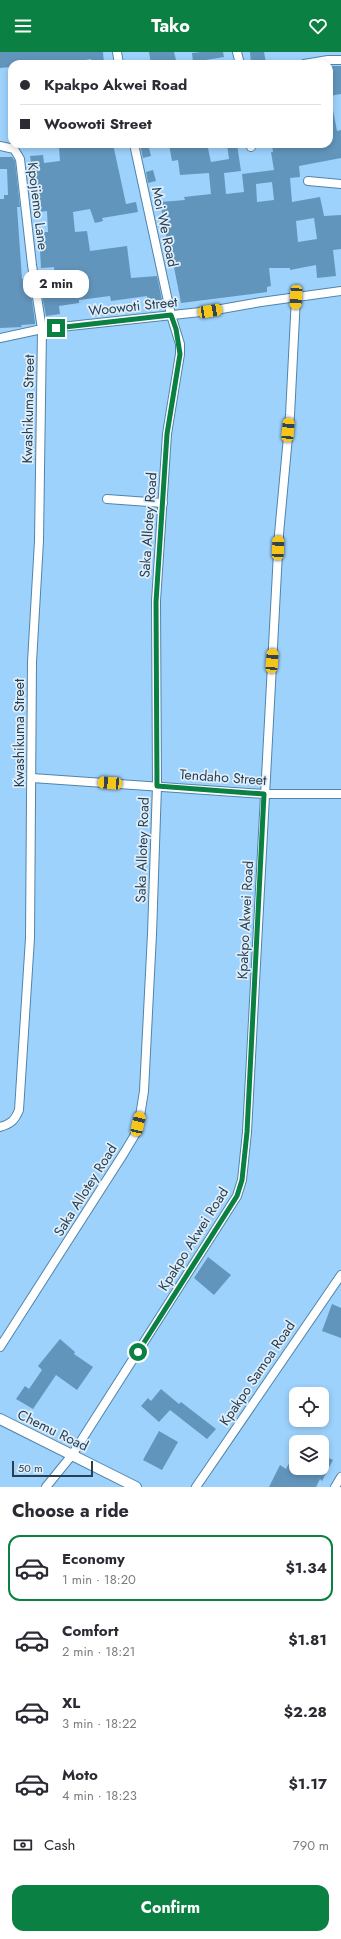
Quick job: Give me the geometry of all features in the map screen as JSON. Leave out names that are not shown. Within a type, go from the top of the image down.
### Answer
[{"type":"street","name":"Kpojiemo Lane","points":[[9,148],[14,149],[20,159],[31,258],[42,329]]},
{"type":"street","name":"Moi We Road","points":[[135,148],[171,315]]},
{"type":"street","points":[[308,182],[341,184]]},
{"type":"street","name":"Woowoti Street","points":[[0,338],[42,329],[171,315],[341,291]]},
{"type":"street","name":"Kpakpo Akwei Road","points":[[46,1487],[72,1455],[240,1189],[247,1132],[279,534],[290,415],[296,297]]},
{"type":"street","name":"Saka Allotey Road","points":[[0,1347],[136,1133],[144,1091],[157,786],[156,602],[167,434],[180,354],[176,329],[171,315]]},
{"type":"street","name":"Kwashikuma Street","points":[[0,1128],[9,1124],[16,1118],[19,1110],[30,938],[32,662],[39,541],[42,329]]},
{"type":"street","points":[[107,499],[163,503]]},
{"type":"street","name":"Tendaho Street","points":[[32,778],[264,794],[341,794]]},
{"type":"street","name":"Kpakpo Samoa Road","points":[[196,1487],[316,1309],[340,1279]]},
{"type":"street","name":"Chemu Road","points":[[0,1420],[136,1487]]},
{"type":"street","points":[[335,1487],[341,1476]]},
{"type":"building","points":[[0,52],[103,52],[104,60],[8,60],[8,67],[0,68]]},
{"type":"building","points":[[149,52],[174,52],[176,60],[150,60]]},
{"type":"building","points":[[223,52],[224,57],[205,60],[193,60],[192,53]]},
{"type":"building","points":[[250,52],[264,52],[265,60],[251,60]]},
{"type":"building","points":[[333,66],[341,66],[341,94],[333,95]]},
{"type":"building","points":[[333,110],[337,131],[341,130],[341,158],[299,166],[300,177],[290,178],[292,202],[320,197],[324,216],[341,215],[341,249],[333,250],[336,276],[317,278],[316,265],[290,270],[290,268],[269,268],[271,286],[267,287],[267,292],[181,303],[172,257],[169,257],[165,227],[163,227],[161,202],[185,200],[184,197],[211,194],[209,173],[180,175],[178,160],[172,161],[170,148],[208,148],[211,162],[229,159],[228,148],[238,148],[241,171],[224,173],[226,194],[244,192],[242,174],[274,170],[271,152],[273,152],[272,148],[333,148]],"holes":[[[272,182],[274,200],[257,202],[256,184]],[[314,218],[317,239],[298,242],[296,221]]]},
{"type":"building","points":[[59,148],[114,148],[126,204],[136,202],[138,212],[102,218],[103,221],[95,223],[90,209],[73,212],[75,232],[87,231],[90,251],[127,246],[131,278],[157,276],[163,305],[148,306],[147,296],[111,301],[110,296],[79,300],[79,303],[59,306],[60,314],[46,316],[41,290],[56,288],[54,267],[41,268],[39,232],[48,232],[47,211],[38,212],[30,156],[43,155],[44,163],[60,161]]},
{"type":"building","points":[[141,148],[149,148],[151,156],[143,158]]},
{"type":"building","points":[[0,157],[12,157],[15,161],[20,207],[17,207],[22,279],[29,278],[35,322],[35,324],[21,325],[22,327],[0,328],[0,199],[4,199],[4,195],[8,195],[7,169],[0,169]]},
{"type":"building","points":[[153,170],[156,181],[148,183],[146,172]]},
{"type":"building","points":[[208,1257],[231,1275],[214,1295],[194,1278]]},
{"type":"building","points":[[332,1304],[341,1308],[341,1338],[322,1331]]},
{"type":"building","points":[[60,1339],[75,1352],[74,1354],[93,1367],[77,1390],[56,1375],[33,1409],[16,1399],[25,1386],[29,1389],[42,1370],[38,1366]]},
{"type":"building","points":[[161,1389],[179,1404],[181,1402],[216,1429],[207,1439],[170,1410],[159,1422],[141,1406],[148,1398],[151,1401]]},
{"type":"building","points":[[159,1431],[178,1442],[162,1470],[143,1460]]},
{"type":"building","points":[[329,1458],[333,1460],[329,1468]]},
{"type":"building","points":[[289,1463],[289,1475],[325,1475],[322,1481],[320,1479],[316,1487],[269,1487],[280,1465],[286,1469]]},
{"type":"route","points":[[56,328],[171,315],[180,344],[180,354],[167,434],[156,602],[157,786],[264,794],[247,1132],[240,1189],[138,1352]]}]
